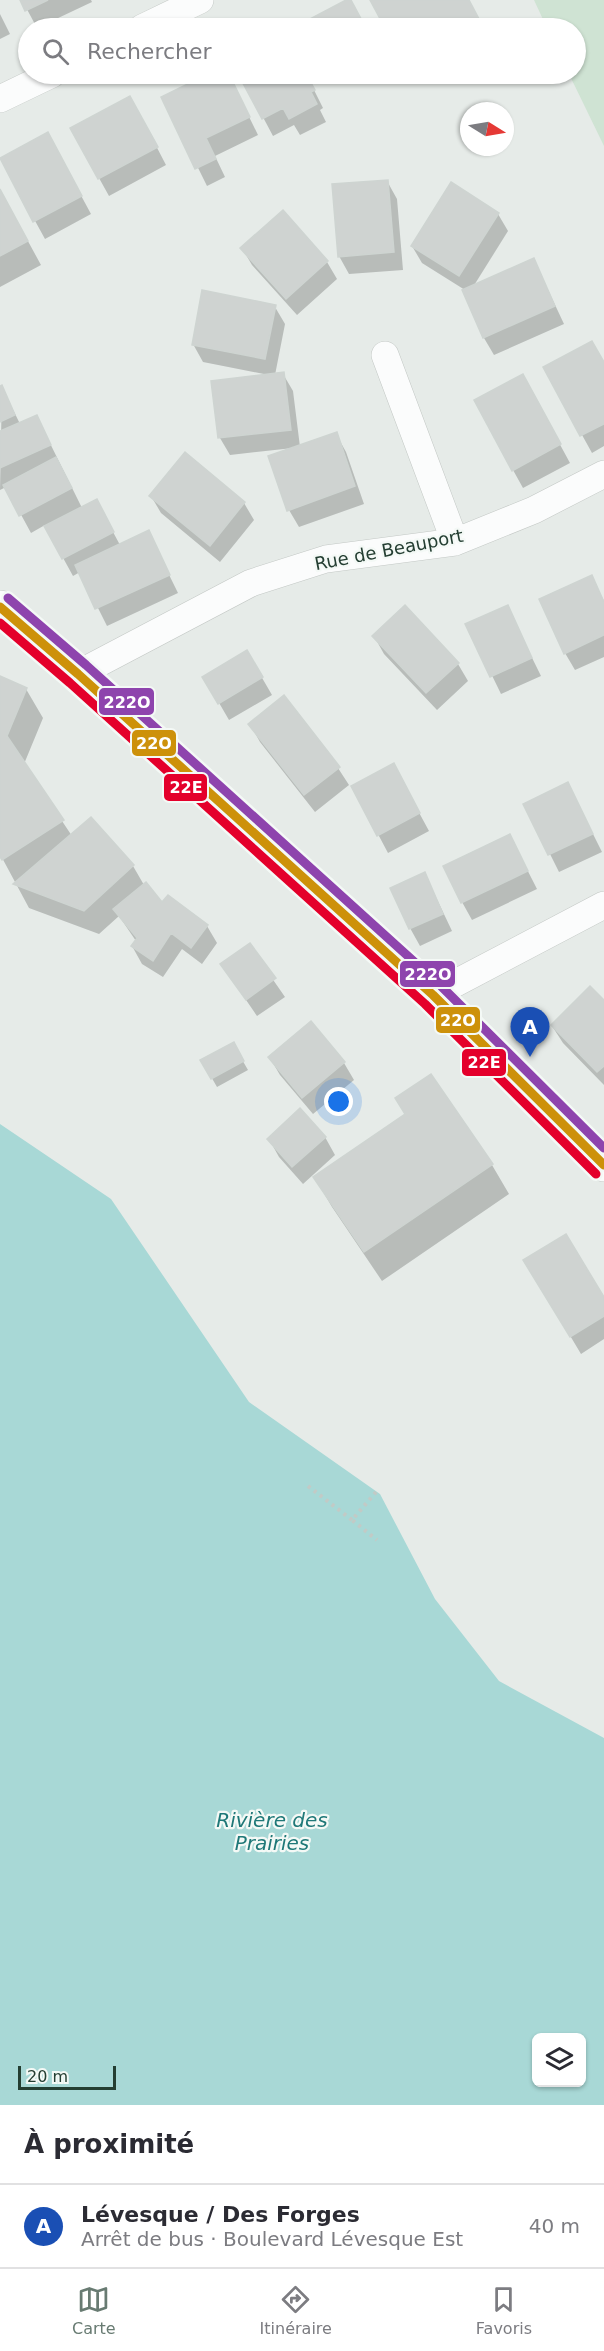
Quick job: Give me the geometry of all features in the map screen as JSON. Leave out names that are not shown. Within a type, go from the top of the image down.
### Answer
[{"type":"street","points":[[163,18],[200,0]]},
{"type":"street","points":[[0,99],[31,84]]},
{"type":"street","points":[[385,355],[455,542]]},
{"type":"street","name":"Rue de Beauport","points":[[78,674],[251,583],[326,559],[455,542],[534,510],[604,474]]},
{"type":"street","points":[[0,607],[78,674],[433,995],[604,1165]]},
{"type":"street","points":[[433,995],[604,905]]},
{"type":"path","points":[[308,1486],[377,1540]]},
{"type":"path","points":[[352,1520],[376,1492]]},
{"type":"green space","points":[[534,0],[604,0],[604,146],[574,84],[586,84],[586,18],[542,18]]},
{"type":"water","name":"Rivière des Prairies","points":[[0,1124],[111,1199],[249,1402],[380,1494],[435,1599],[499,1681],[604,1738],[604,2105],[0,2105]]},
{"type":"building","points":[[20,0],[48,0],[25,11]]},
{"type":"building","points":[[346,0],[351,0],[361,18],[312,18]]},
{"type":"building","points":[[370,0],[469,0],[478,18],[380,18]]},
{"type":"building","points":[[188,84],[234,84],[250,117],[206,138],[216,159],[195,169],[161,97]]},
{"type":"building","points":[[243,84],[312,84],[315,90],[311,92],[317,104],[289,119],[283,108],[262,119]]},
{"type":"building","points":[[130,96],[158,147],[98,179],[70,128]]},
{"type":"building","points":[[48,132],[82,196],[33,222],[0,158]]},
{"type":"building","points":[[388,180],[394,252],[338,257],[332,184]]},
{"type":"building","points":[[451,182],[499,213],[459,276],[411,246]]},
{"type":"building","points":[[0,189],[28,241],[0,256]]},
{"type":"building","points":[[283,210],[328,261],[286,299],[240,248]]},
{"type":"building","points":[[534,258],[555,306],[483,338],[462,290]]},
{"type":"building","points":[[202,290],[276,305],[265,359],[192,345]]},
{"type":"building","points":[[592,341],[604,362],[604,424],[580,436],[543,367]]},
{"type":"building","points":[[284,372],[291,430],[218,438],[211,381]]},
{"type":"building","points":[[523,374],[561,444],[512,471],[474,400]]},
{"type":"building","points":[[2,385],[15,415],[0,422],[0,386]]},
{"type":"building","points":[[37,415],[51,445],[0,468],[0,431]]},
{"type":"building","points":[[337,432],[355,486],[287,511],[268,456]]},
{"type":"building","points":[[185,452],[245,502],[210,546],[149,496]]},
{"type":"building","points":[[56,457],[72,488],[19,516],[3,485]]},
{"type":"building","points":[[97,499],[114,532],[62,559],[44,526]]},
{"type":"building","points":[[149,530],[170,575],[95,609],[75,565]]},
{"type":"building","points":[[592,575],[604,602],[604,635],[564,654],[539,599]]},
{"type":"building","points":[[405,605],[459,663],[426,693],[372,636]]},
{"type":"building","points":[[508,605],[532,658],[490,677],[465,624]]},
{"type":"building","points":[[247,650],[263,677],[218,704],[202,677]]},
{"type":"building","points":[[0,676],[27,688],[7,736],[64,820],[2,860],[0,857]]},
{"type":"building","points":[[284,695],[340,767],[304,795],[248,724]]},
{"type":"building","points":[[394,763],[420,813],[377,836],[351,786]]},
{"type":"building","points":[[568,782],[593,834],[548,855],[523,804]]},
{"type":"building","points":[[91,817],[134,865],[84,911],[13,884]]},
{"type":"building","points":[[510,834],[528,871],[461,903],[443,866]]},
{"type":"building","points":[[425,872],[443,914],[409,929],[390,888]]},
{"type":"building","points":[[146,882],[162,902],[168,895],[208,925],[191,948],[171,933],[153,961],[131,946],[137,938],[113,909]]},
{"type":"building","points":[[250,943],[276,978],[246,1000],[220,964]]},
{"type":"building","points":[[590,986],[604,1000],[604,1066],[597,1072],[551,1025]]},
{"type":"building","points":[[311,1021],[345,1062],[302,1098],[268,1057]]},
{"type":"building","points":[[234,1042],[244,1061],[211,1079],[200,1060]]},
{"type":"building","points":[[431,1074],[493,1164],[364,1252],[313,1177],[405,1114],[395,1098]]},
{"type":"building","points":[[300,1108],[326,1137],[292,1167],[267,1139]]},
{"type":"building","points":[[566,1234],[604,1297],[604,1316],[570,1337],[523,1260]]},
{"type":"transit line","name":"222O","points":[[8,598],[86,665],[441,986],[604,1148]]},
{"type":"transit line","name":"22O","points":[[0,607],[78,674],[433,995],[604,1165]]},
{"type":"transit line","name":"22E","points":[[0,623],[70,683],[425,1004],[596,1174]]},
{"type":"place","name":"Lévesque / Des Forges","points":[[530,1057]]}]
